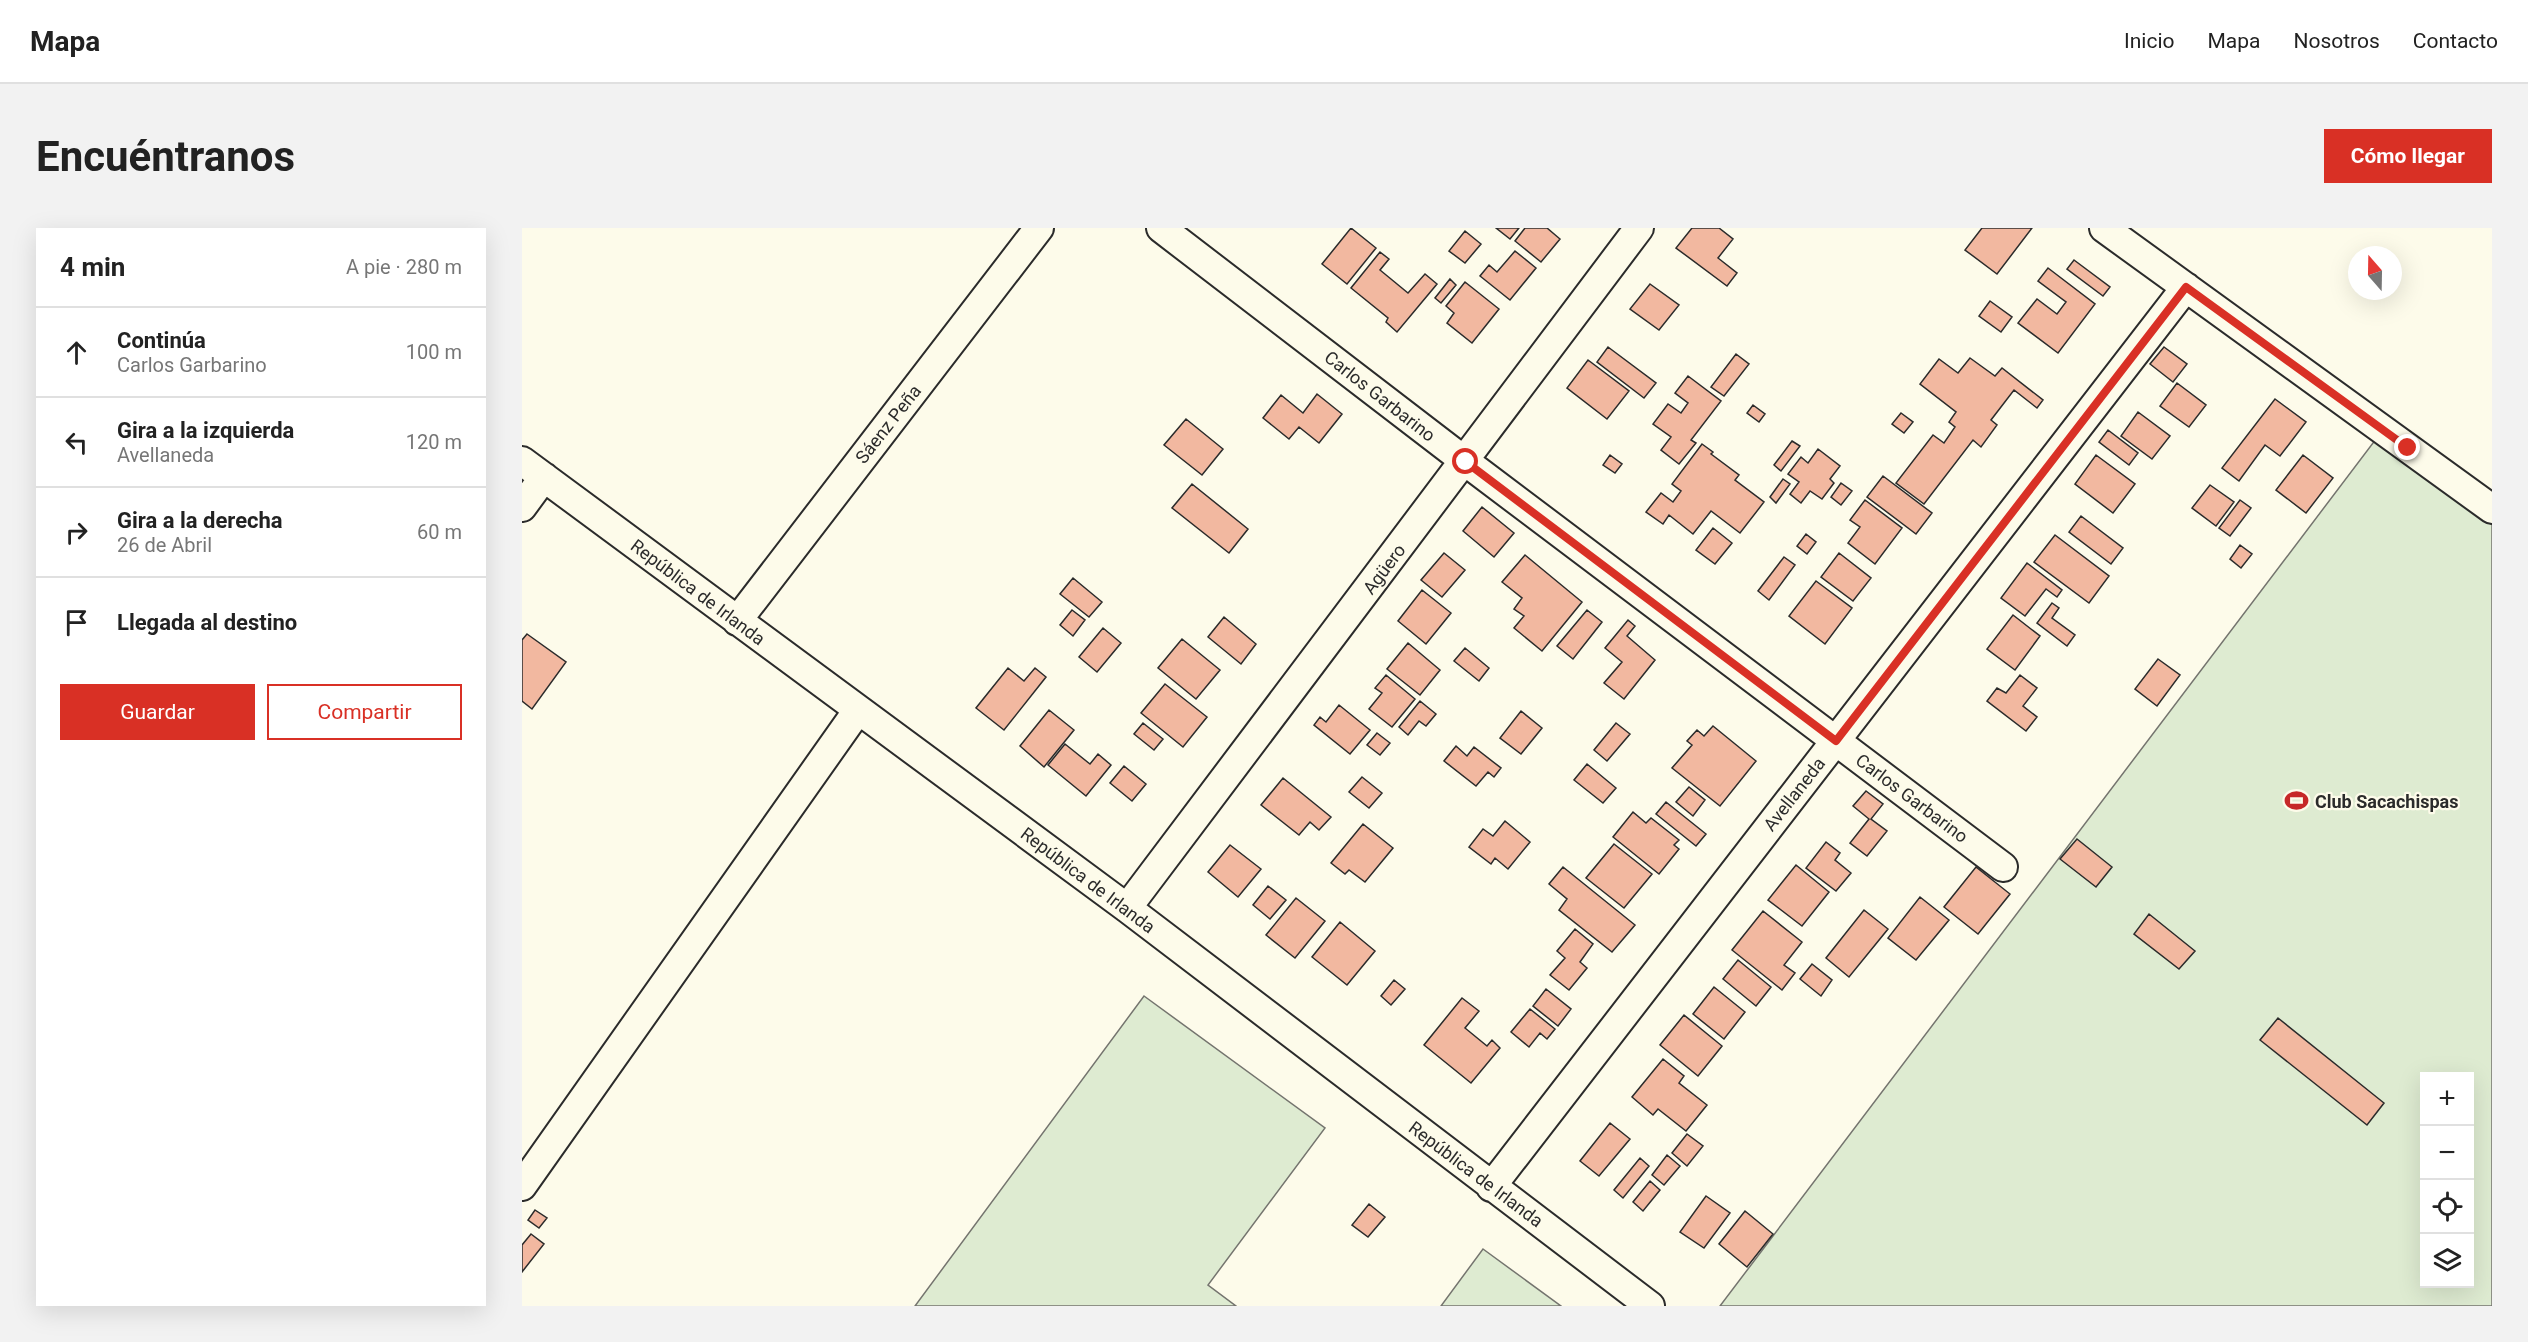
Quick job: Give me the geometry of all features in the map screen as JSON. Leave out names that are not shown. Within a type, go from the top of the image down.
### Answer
[{"type":"street","name":"Sáenz Peña","points":[[737,621],[1039,228]]},
{"type":"street","name":"Carlos Garbarino","points":[[1161,228],[1466,462],[2003,867]]},
{"type":"street","name":"Agüero","points":[[1127,908],[1466,462],[1639,228]]},
{"type":"street","points":[[2104,228],[2492,509]]},
{"type":"street","name":"Avellaneda","points":[[1491,1187],[2186,287]]},
{"type":"street","name":"República de Irlanda","points":[[533,469],[1127,908],[1650,1306]]},
{"type":"street","points":[[522,507],[533,469]]},
{"type":"street","points":[[522,1186],[858,710]]},
{"type":"green space","name":"Club Sacachispas","points":[[2376,439],[2492,525],[2492,1306],[1720,1306]]},
{"type":"green space","points":[[1144,996],[1325,1128],[1208,1285],[1236,1306],[915,1306]]},
{"type":"green space","points":[[1483,1249],[1561,1306],[1441,1306]]},
{"type":"building","points":[[1351,228],[1376,248],[1347,284],[1322,264]]},
{"type":"building","points":[[1496,228],[1519,228],[1510,239]]},
{"type":"building","points":[[1525,228],[1547,228],[1560,239],[1541,262],[1515,241]]},
{"type":"building","points":[[1692,228],[1719,228],[1733,239],[1718,258],[1737,273],[1727,286],[1676,248]]},
{"type":"building","points":[[1982,228],[2032,228],[1997,274],[1965,250]]},
{"type":"building","points":[[1465,231],[1481,244],[1465,263],[1449,251]]},
{"type":"building","points":[[1515,251],[1536,268],[1510,300],[1480,276],[1489,265],[1497,272]]},
{"type":"building","points":[[1380,252],[1389,259],[1380,270],[1408,293],[1425,274],[1437,284],[1397,332],[1386,322],[1388,318],[1351,288]]},
{"type":"building","points":[[2074,260],[2110,287],[2103,296],[2067,269]]},
{"type":"building","points":[[2048,268],[2095,304],[2058,353],[2018,323],[2037,299],[2057,314],[2066,302],[2038,281]]},
{"type":"building","points":[[1450,279],[1456,285],[1441,303],[1435,298]]},
{"type":"building","points":[[1465,282],[1499,309],[1472,343],[1447,323],[1454,313],[1446,306]]},
{"type":"building","points":[[1650,284],[1679,305],[1659,330],[1630,309]]},
{"type":"building","points":[[1990,301],[2012,317],[2001,332],[1979,316]]},
{"type":"building","points":[[1608,347],[1656,383],[1644,398],[1597,362]]},
{"type":"building","points":[[2164,347],[2187,364],[2173,382],[2150,364]]},
{"type":"building","points":[[1736,354],[1749,364],[1724,396],[1711,387]]},
{"type":"building","points":[[1970,358],[1995,376],[2002,368],[2043,400],[2037,408],[2014,390],[1991,420],[1997,425],[1981,447],[1973,440],[1924,504],[1896,483],[1933,435],[1944,443],[1955,427],[1949,422],[1956,412],[1920,384],[1939,359],[1958,373]]},
{"type":"building","points":[[1588,360],[1629,391],[1607,419],[1567,388]]},
{"type":"building","points":[[1688,376],[1721,401],[1691,440],[1696,443],[1679,464],[1661,450],[1671,437],[1653,424],[1668,404],[1681,413],[1688,403],[1675,393]]},
{"type":"building","points":[[2177,383],[2206,405],[2189,427],[2160,406]]},
{"type":"building","points":[[1317,394],[1342,414],[1319,443],[1299,427],[1289,439],[1263,418],[1281,395],[1303,413]]},
{"type":"building","points":[[2275,399],[2306,422],[2280,456],[2265,445],[2239,481],[2222,468]]},
{"type":"building","points":[[1753,405],[1765,414],[1759,422],[1747,413]]},
{"type":"building","points":[[2138,412],[2170,436],[2152,459],[2121,436]]},
{"type":"building","points":[[1901,413],[1913,422],[1904,433],[1892,424]]},
{"type":"building","points":[[1186,419],[1223,449],[1202,475],[1164,445]]},
{"type":"building","points":[[2108,430],[2138,453],[2129,465],[2099,442]]},
{"type":"building","points":[[1792,441],[1800,446],[1781,471],[1774,465]]},
{"type":"building","points":[[1702,444],[1713,452],[1711,454],[1739,475],[1735,480],[1764,502],[1740,533],[1711,511],[1693,534],[1669,515],[1663,524],[1646,512],[1661,493],[1673,502],[1681,491],[1672,484]]},
{"type":"building","points":[[1818,449],[1840,466],[1830,479],[1834,483],[1822,499],[1810,491],[1801,503],[1790,494],[1799,482],[1788,474],[1801,457],[1808,463]]},
{"type":"building","points":[[1610,455],[1622,464],[1615,473],[1603,465]]},
{"type":"building","points":[[2096,455],[2135,484],[2113,513],[2075,484]]},
{"type":"building","points":[[2303,455],[2333,478],[2306,513],[2276,490]]},
{"type":"building","points":[[1883,476],[1932,513],[1916,534],[1867,497]]},
{"type":"building","points":[[1783,479],[1790,484],[1776,503],[1770,497]]},
{"type":"building","points":[[1841,483],[1852,491],[1841,505],[1831,497]]},
{"type":"building","points":[[1192,484],[1248,529],[1229,553],[1172,508]]},
{"type":"building","points":[[2210,485],[2234,502],[2216,526],[2192,508]]},
{"type":"building","points":[[1865,500],[1902,528],[1875,564],[1848,543],[1860,527],[1850,520]]},
{"type":"building","points":[[2240,500],[2251,508],[2230,536],[2219,528]]},
{"type":"building","points":[[1482,507],[1514,533],[1494,557],[1463,531]]},
{"type":"building","points":[[2081,516],[2123,548],[2111,564],[2069,532]]},
{"type":"building","points":[[1713,528],[1732,543],[1715,564],[1696,550]]},
{"type":"building","points":[[1806,534],[1816,542],[1807,554],[1797,546]]},
{"type":"building","points":[[2055,535],[2109,576],[2089,603],[2034,562]]},
{"type":"building","points":[[2240,545],[2252,554],[2241,568],[2230,559]]},
{"type":"building","points":[[1444,553],[1465,570],[1442,597],[1421,580]]},
{"type":"building","points":[[1839,553],[1871,578],[1853,601],[1821,577]]},
{"type":"building","points":[[1525,555],[1582,602],[1542,651],[1514,628],[1524,616],[1514,609],[1522,598],[1502,582]]},
{"type":"building","points":[[1784,557],[1795,565],[1769,600],[1758,591]]},
{"type":"building","points":[[2027,563],[2062,590],[2057,597],[2046,589],[2025,616],[2001,598]]},
{"type":"building","points":[[1073,578],[1102,602],[1089,617],[1060,594]]},
{"type":"building","points":[[1816,581],[1852,608],[1825,644],[1789,616]]},
{"type":"building","points":[[1422,590],[1451,613],[1426,644],[1398,621]]},
{"type":"building","points":[[2052,603],[2059,608],[2052,618],[2075,635],[2067,646],[2037,623]]},
{"type":"building","points":[[1072,610],[1085,620],[1073,636],[1060,625]]},
{"type":"building","points":[[1587,610],[1602,622],[1573,659],[1557,646]]},
{"type":"building","points":[[2013,615],[2040,636],[2015,670],[1987,649]]},
{"type":"building","points":[[1224,617],[1256,644],[1241,664],[1208,637]]},
{"type":"building","points":[[1628,620],[1635,626],[1627,636],[1655,660],[1624,699],[1604,683],[1622,662],[1605,648]]},
{"type":"building","points":[[1103,628],[1121,643],[1097,672],[1079,657]]},
{"type":"building","points":[[527,634],[566,662],[532,709],[522,701],[522,640]]},
{"type":"building","points":[[1182,639],[1220,670],[1196,699],[1158,668]]},
{"type":"building","points":[[1408,643],[1440,670],[1420,695],[1387,669]]},
{"type":"building","points":[[1465,648],[1489,668],[1479,681],[1454,661]]},
{"type":"building","points":[[2158,659],[2180,675],[2157,706],[2135,689]]},
{"type":"building","points":[[1008,668],[1024,681],[1035,668],[1046,677],[1004,730],[976,708]]},
{"type":"building","points":[[1386,675],[1415,699],[1392,727],[1369,709],[1382,693],[1375,688]]},
{"type":"building","points":[[2020,675],[2037,688],[2023,706],[2037,717],[2026,731],[1987,701],[1997,688],[2006,693]]},
{"type":"building","points":[[1165,684],[1207,717],[1183,747],[1141,713]]},
{"type":"building","points":[[1420,701],[1436,714],[1426,726],[1419,721],[1408,735],[1399,727]]},
{"type":"building","points":[[1339,705],[1370,730],[1350,754],[1314,725],[1320,717],[1326,722]]},
{"type":"building","points":[[1049,710],[1074,730],[1044,767],[1020,746]]},
{"type":"building","points":[[1521,711],[1542,728],[1521,754],[1500,738]]},
{"type":"building","points":[[1143,723],[1163,739],[1154,750],[1134,734]]},
{"type":"building","points":[[1616,723],[1630,734],[1607,761],[1594,750]]},
{"type":"building","points":[[1713,726],[1756,761],[1720,806],[1672,768],[1692,745],[1687,741],[1697,730],[1704,736]]},
{"type":"building","points":[[1377,733],[1390,743],[1380,755],[1367,745]]},
{"type":"building","points":[[1065,744],[1090,764],[1098,754],[1111,765],[1086,796],[1048,765]]},
{"type":"building","points":[[1456,746],[1467,756],[1474,747],[1501,768],[1494,777],[1488,772],[1476,786],[1444,761]]},
{"type":"building","points":[[1587,764],[1616,788],[1603,803],[1574,780]]},
{"type":"building","points":[[1124,766],[1146,784],[1132,801],[1110,783]]},
{"type":"building","points":[[1362,777],[1382,793],[1369,808],[1349,792]]},
{"type":"building","points":[[1283,778],[1331,817],[1319,830],[1310,822],[1299,835],[1261,805]]},
{"type":"building","points":[[1689,787],[1705,800],[1693,816],[1676,802]]},
{"type":"building","points":[[1866,791],[1883,804],[1871,819],[1887,831],[1867,856],[1850,843],[1869,819],[1853,806]]},
{"type":"building","points":[[1666,802],[1706,834],[1696,846],[1656,814]]},
{"type":"building","points":[[1633,812],[1646,823],[1651,818],[1679,840],[1674,845],[1679,849],[1659,874],[1613,837]]},
{"type":"building","points":[[1505,821],[1530,842],[1508,869],[1495,858],[1491,864],[1469,847],[1483,829],[1493,836]]},
{"type":"building","points":[[1363,824],[1393,848],[1365,882],[1349,870],[1345,874],[1331,863]]},
{"type":"building","points":[[2077,839],[2112,867],[2096,887],[2060,859]]},
{"type":"building","points":[[1826,842],[1840,853],[1835,860],[1851,873],[1836,891],[1806,868]]},
{"type":"building","points":[[1614,844],[1652,874],[1624,908],[1586,878]]},
{"type":"building","points":[[1230,845],[1261,869],[1238,897],[1208,872]]},
{"type":"building","points":[[1796,865],[1829,892],[1802,926],[1768,900]]},
{"type":"building","points":[[1563,867],[1635,925],[1612,952],[1559,910],[1567,899],[1549,884]]},
{"type":"building","points":[[1976,867],[2010,894],[1978,934],[1944,907]]},
{"type":"building","points":[[1268,886],[1286,900],[1270,919],[1253,905]]},
{"type":"building","points":[[1920,897],[1949,920],[1916,960],[1888,938]]},
{"type":"building","points":[[1296,898],[1325,921],[1295,958],[1266,935]]},
{"type":"building","points":[[1864,910],[1888,929],[1849,977],[1826,958]]},
{"type":"building","points":[[1763,911],[1802,942],[1784,965],[1795,973],[1782,990],[1732,950]]},
{"type":"building","points":[[2149,914],[2195,951],[2179,969],[2134,934]]},
{"type":"building","points":[[1340,922],[1375,951],[1347,985],[1312,957]]},
{"type":"building","points":[[1575,929],[1593,944],[1580,962],[1587,968],[1569,990],[1550,975],[1565,958],[1557,951]]},
{"type":"building","points":[[1738,960],[1771,987],[1756,1006],[1723,979]]},
{"type":"building","points":[[1812,964],[1832,980],[1821,996],[1800,979]]},
{"type":"building","points":[[1394,980],[1405,989],[1391,1005],[1381,996]]},
{"type":"building","points":[[1714,987],[1745,1012],[1724,1039],[1693,1014]]},
{"type":"building","points":[[1546,989],[1571,1009],[1558,1026],[1533,1006]]},
{"type":"building","points":[[1462,998],[1479,1011],[1465,1028],[1487,1046],[1492,1040],[1500,1048],[1471,1083],[1424,1045]]},
{"type":"building","points":[[1530,1009],[1555,1029],[1547,1039],[1540,1033],[1529,1047],[1511,1032]]},
{"type":"building","points":[[1684,1015],[1722,1046],[1698,1076],[1660,1045]]},
{"type":"building","points":[[2278,1018],[2384,1103],[2367,1125],[2260,1040]]},
{"type":"building","points":[[1663,1059],[1684,1076],[1679,1083],[1707,1105],[1686,1131],[1658,1109],[1653,1115],[1632,1097]]},
{"type":"building","points":[[1610,1123],[1630,1139],[1599,1176],[1580,1161]]},
{"type":"building","points":[[1687,1134],[1703,1146],[1687,1166],[1672,1153]]},
{"type":"building","points":[[1667,1155],[1680,1166],[1664,1185],[1652,1175]]},
{"type":"building","points":[[1640,1158],[1649,1166],[1623,1198],[1614,1190]]},
{"type":"building","points":[[1650,1181],[1660,1190],[1643,1211],[1633,1202]]},
{"type":"building","points":[[1706,1196],[1730,1213],[1704,1248],[1680,1232]]},
{"type":"building","points":[[1369,1204],[1385,1217],[1368,1237],[1352,1225]]},
{"type":"building","points":[[535,1210],[547,1218],[539,1228],[528,1220]]},
{"type":"building","points":[[1745,1211],[1773,1234],[1747,1267],[1719,1244]]},
{"type":"building","points":[[531,1234],[544,1244],[522,1272],[522,1245]]},
{"type":"place","name":"Club Sacachispas","points":[[2297,801]]},
{"type":"route","points":[[1466,462],[1836,741],[2186,287],[2408,448]]}]
